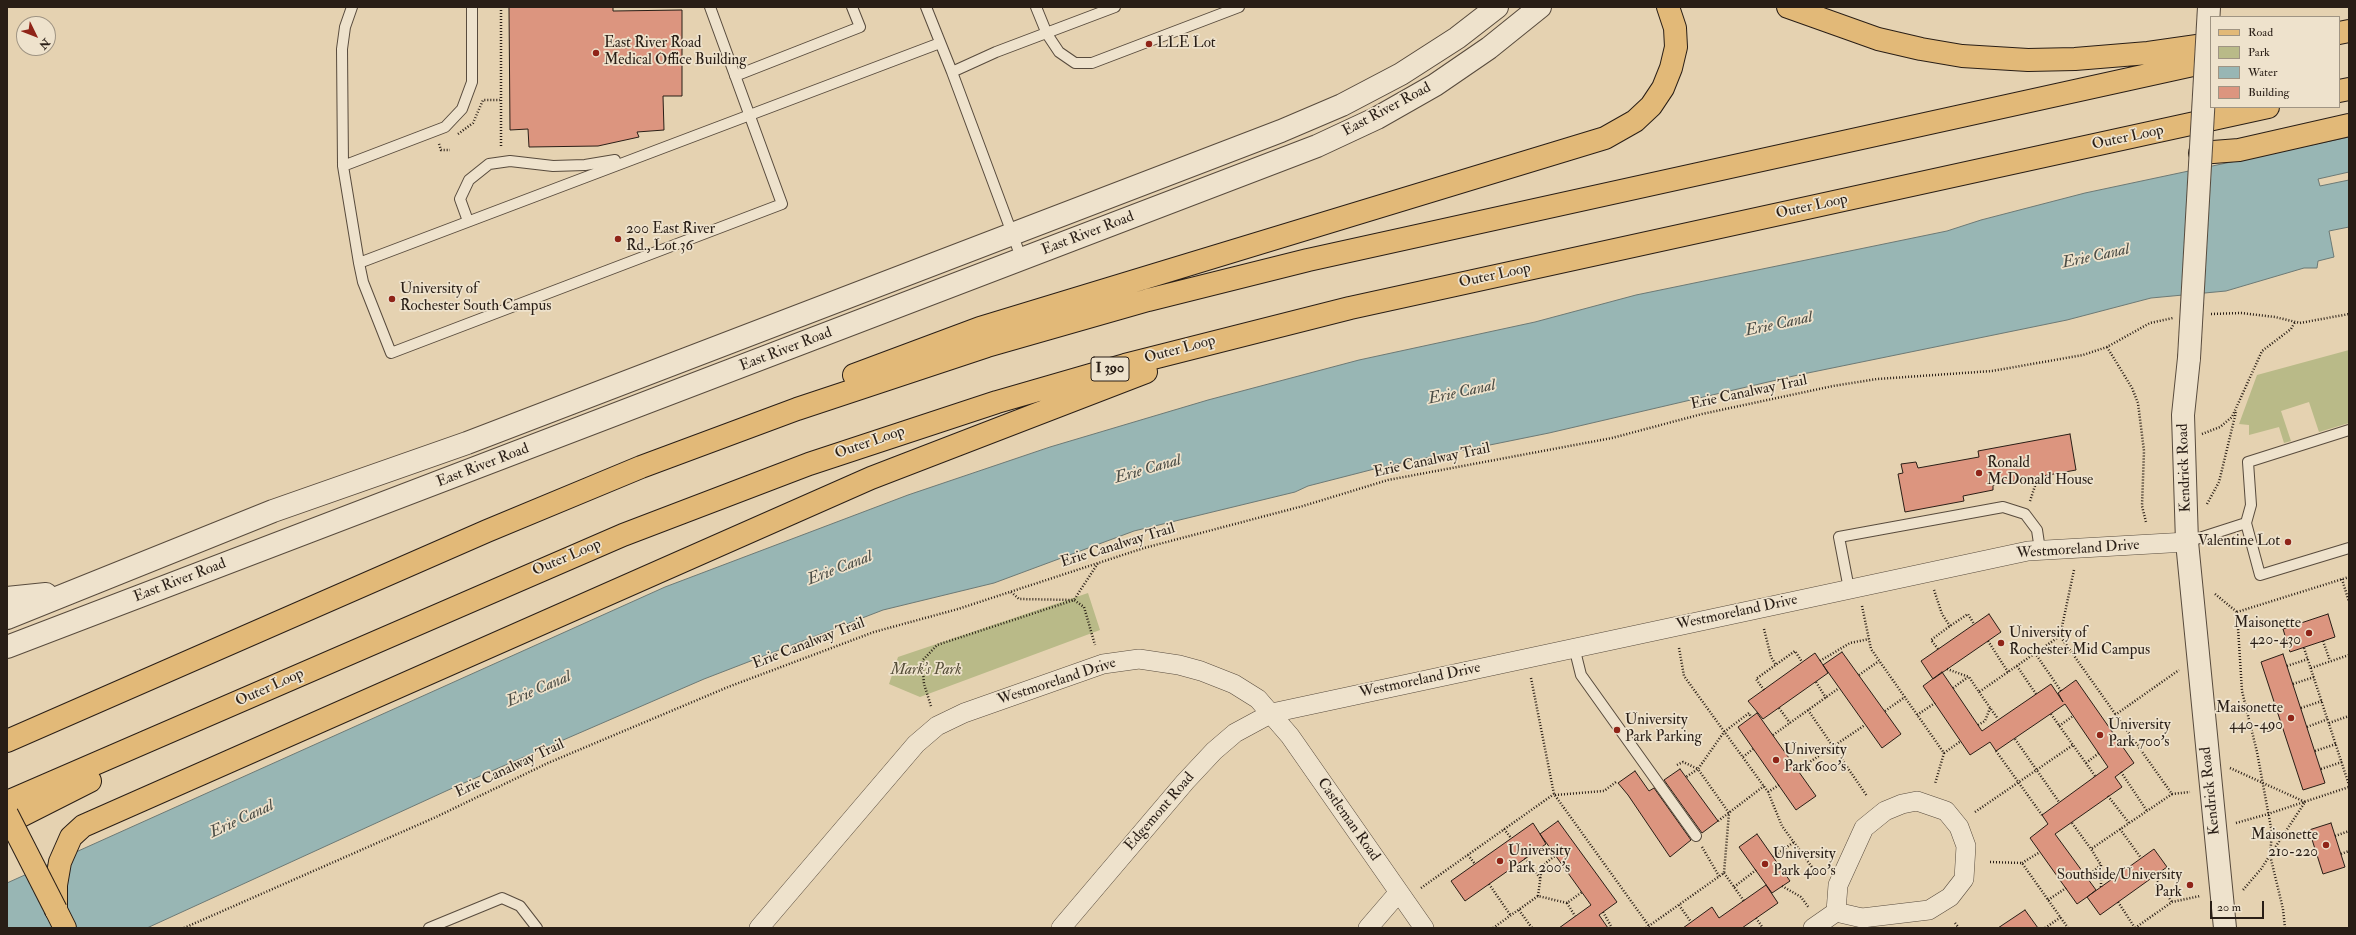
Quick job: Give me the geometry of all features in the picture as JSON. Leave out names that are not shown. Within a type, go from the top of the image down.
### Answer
[{"type":"main road","points":[[7,741],[505,524],[672,455],[819,390],[968,332],[1605,138],[1626,127],[1643,114],[1657,98],[1665,83],[1674,58],[1676,42],[1675,28],[1668,7]]},
{"type":"main road","points":[[1788,7],[1829,23],[1878,38],[1921,49],[1962,56],[2028,60],[2075,59],[2148,53],[2210,44]]},
{"type":"main road","points":[[672,455],[797,409],[968,352],[1076,320],[1219,282],[1341,252],[2210,61]]},
{"type":"main road","name":"Outer Loop","points":[[7,802],[593,547],[778,476],[903,432],[1016,396],[1254,331],[2263,108]]},
{"type":"main road","points":[[2200,153],[2239,150],[2349,125]]},
{"type":"main road","points":[[60,919],[56,885],[62,856],[71,837],[83,826],[871,478],[1254,331]]},
{"type":"main road","points":[[7,823],[288,680]]},
{"type":"main road","points":[[7,814],[60,919]]},
{"type":"street","name":"East River Road","points":[[7,618],[273,511],[461,445],[1281,131],[1342,105],[1428,57],[1497,7]]},
{"type":"street","name":"East River Road","points":[[7,647],[1287,158],[1377,118],[1462,67],[1540,7]]},
{"type":"street","name":"Kendrick Road","points":[[2209,7],[2184,404],[2184,435],[2187,542],[2225,928]]},
{"type":"street","name":"Westmoreland Drive","points":[[759,928],[916,744],[937,726],[964,713],[1103,664],[1139,659],[1173,663],[1201,671],[1234,684],[1258,699],[1272,713],[1574,647],[2028,551],[2187,542]]},
{"type":"street","points":[[7,598],[60,591],[94,583]]},
{"type":"street","name":"Castleman Road","points":[[1272,713],[1424,928]]},
{"type":"street","name":"Edgemont Road","points":[[1061,928],[1179,788],[1214,751],[1235,733],[1272,713]]},
{"type":"street","points":[[1812,920],[1836,912],[1862,918],[1929,910],[1950,897],[1964,879],[1966,846],[1958,827],[1946,811],[1917,801],[1902,804],[1885,811],[1864,828],[1838,885],[1836,912]]},
{"type":"street","points":[[1368,928],[1398,892]]},
{"type":"lane","points":[[352,7],[345,28],[342,49],[343,166],[358,263],[363,282],[391,353],[782,204],[710,7]]},
{"type":"lane","points":[[343,166],[445,127],[462,109],[472,82],[472,7]]},
{"type":"lane","points":[[736,76],[860,26],[852,7]]},
{"type":"lane","points":[[926,7],[952,72],[1022,260]]},
{"type":"lane","points":[[1036,7],[1047,34],[1059,52],[1075,63],[1092,63],[1239,7]]},
{"type":"lane","points":[[952,72],[996,52],[1047,34],[1115,7]]},
{"type":"lane","points":[[358,263],[940,42]]},
{"type":"lane","points":[[468,221],[460,199],[469,180],[489,164],[510,161],[553,166],[585,165],[637,157]]},
{"type":"lane","points":[[2349,430],[2248,462],[2251,505],[2246,523],[2260,575],[2349,548]]},
{"type":"lane","points":[[1849,589],[1839,538],[2003,507],[2025,514],[2037,530],[2040,550]]},
{"type":"lane","points":[[2187,542],[2246,523]]},
{"type":"lane","points":[[1574,647],[1581,675],[1696,836]]},
{"type":"lane","points":[[429,928],[502,898],[520,906],[537,928]]},
{"type":"path","points":[[500,7],[501,150]]},
{"type":"path","points":[[2208,314],[2241,313],[2307,323],[2349,314]]},
{"type":"path","name":"Erie Canalway Trail","points":[[184,928],[436,817],[548,763],[728,687],[868,634],[1011,592],[1098,562],[1413,474],[1612,438],[1702,414],[1833,386],[1877,379],[1992,372],[2053,361],[2107,347],[2150,323],[2179,318]]},
{"type":"path","points":[[2207,504],[2218,482],[2236,410],[2260,355],[2268,345],[2286,332],[2296,322]]},
{"type":"path","points":[[2107,347],[2132,388],[2138,403],[2144,451],[2142,506],[2146,522]]},
{"type":"path","points":[[2184,435],[2212,431],[2226,423],[2236,410]]},
{"type":"path","points":[[2027,507],[2038,477]]},
{"type":"path","points":[[931,706],[924,684],[922,661],[937,645],[1074,600],[1098,562]]},
{"type":"path","points":[[1979,692],[2060,636],[2074,570]]},
{"type":"path","points":[[2238,612],[2349,577]]},
{"type":"path","points":[[2342,579],[2349,602]]},
{"type":"path","points":[[1934,590],[1942,614],[1950,626]]},
{"type":"path","points":[[1011,592],[1019,599],[1074,600],[1084,607],[1095,644]]},
{"type":"path","points":[[2215,594],[2238,612],[2242,692],[2253,731],[2272,833],[2270,855],[2283,909],[2284,928]]},
{"type":"path","points":[[1862,605],[1871,649],[1944,753]]},
{"type":"path","points":[[1938,650],[1931,640],[1950,626],[1968,614],[1974,624]]},
{"type":"path","points":[[1764,629],[1771,657],[1776,665]]},
{"type":"path","points":[[2060,636],[2172,794]]},
{"type":"path","points":[[1820,661],[1850,643],[1869,639]]},
{"type":"path","points":[[1988,641],[2008,672]]},
{"type":"path","points":[[2324,641],[2330,661]]},
{"type":"path","points":[[1679,648],[1684,676],[1768,792],[1782,826],[1814,870],[1820,872]]},
{"type":"path","points":[[2236,823],[2305,802],[2349,786],[2304,648]]},
{"type":"path","points":[[1764,690],[1756,679],[1795,651],[1802,662]]},
{"type":"path","points":[[2035,653],[2061,691]]},
{"type":"path","points":[[2311,668],[2349,655]]},
{"type":"path","points":[[2287,666],[2308,659]]},
{"type":"path","points":[[1859,675],[1879,661]]},
{"type":"path","points":[[2017,666],[2036,694]]},
{"type":"path","points":[[1947,669],[1969,677],[1998,719]]},
{"type":"path","points":[[2115,714],[2179,670]]},
{"type":"path","points":[[1953,688],[1969,677]]},
{"type":"path","points":[[2293,684],[2314,677]]},
{"type":"path","points":[[1531,678],[1555,795],[1647,927],[1724,873]]},
{"type":"path","points":[[1816,682],[1826,698]]},
{"type":"path","points":[[1773,735],[1839,688]]},
{"type":"path","points":[[1885,711],[1905,697]]},
{"type":"path","points":[[2301,708],[2322,701]]},
{"type":"path","points":[[1917,715],[1935,703]]},
{"type":"path","points":[[1978,725],[1985,720],[1990,707]]},
{"type":"path","points":[[1779,708],[1790,723]]},
{"type":"path","points":[[1808,710],[1867,796]]},
{"type":"path","points":[[1686,777],[1698,770],[1724,732],[1749,713],[1751,717]]},
{"type":"path","points":[[2051,714],[2095,776]]},
{"type":"path","points":[[2059,726],[2073,716]]},
{"type":"path","points":[[2306,727],[2349,716]]},
{"type":"path","points":[[1798,770],[1866,725]]},
{"type":"path","points":[[2015,739],[2059,802]]},
{"type":"path","points":[[1935,784],[1944,753],[1961,741]]},
{"type":"path","points":[[2315,751],[2336,744]]},
{"type":"path","points":[[1975,812],[2073,745]]},
{"type":"path","points":[[1743,757],[1754,749]]},
{"type":"path","points":[[1996,751],[2042,815]]},
{"type":"path","points":[[2086,763],[2099,754]]},
{"type":"path","points":[[1677,765],[1683,762],[1698,770],[1729,813],[1724,873],[1744,901]]},
{"type":"path","points":[[2321,770],[2342,762]]},
{"type":"path","points":[[2230,768],[2305,802]]},
{"type":"path","points":[[2121,772],[2147,811]]},
{"type":"path","points":[[1421,888],[1555,795],[1604,791],[1616,782]]},
{"type":"path","points":[[1768,792],[1779,785]]},
{"type":"path","points":[[1718,821],[1764,786]]},
{"type":"path","points":[[2091,849],[2172,794],[2190,792]]},
{"type":"path","points":[[2108,796],[2129,823]]},
{"type":"path","points":[[2243,890],[2270,855],[2305,802]]},
{"type":"path","points":[[2072,823],[2101,865],[2101,887]]},
{"type":"path","points":[[1504,829],[1511,838]]},
{"type":"path","points":[[2120,829],[2141,858]]},
{"type":"path","points":[[2335,836],[2349,831]]},
{"type":"path","points":[[1696,836],[1719,876]]},
{"type":"path","points":[[1773,857],[1794,842]]},
{"type":"path","points":[[2341,854],[2349,851]]},
{"type":"path","points":[[1990,862],[2022,863],[2040,852]]},
{"type":"path","points":[[1468,855],[1475,864]]},
{"type":"path","points":[[1493,928],[1538,896],[1542,866],[1556,855]]},
{"type":"path","points":[[1525,858],[1540,879]]},
{"type":"path","points":[[2022,863],[2068,928]]},
{"type":"path","points":[[2086,877],[2101,865]]},
{"type":"path","points":[[1734,887],[1756,870]]},
{"type":"path","points":[[2154,876],[2172,902]]},
{"type":"path","points":[[1489,884],[1511,916]]},
{"type":"path","points":[[1782,886],[1801,897],[1812,920]]},
{"type":"path","points":[[2048,900],[2066,888]]},
{"type":"path","points":[[1567,903],[1582,892]]},
{"type":"path","points":[[1538,896],[1567,903],[1575,916]]},
{"type":"path","points":[[2118,902],[2135,928],[2172,902],[2200,896]]},
{"type":"path","points":[[1679,905],[1691,922]]},
{"type":"path","points":[[1519,910],[1532,928]]},
{"type":"path","points":[[1603,912],[1612,928]]},
{"type":"path","points":[[2045,928],[2061,917]]},
{"type":"path","points":[[1756,918],[1763,928]]},
{"type":"path","points":[[1955,923],[1959,928]]},
{"type":"green space","points":[[2349,350],[2349,423],[2319,432],[2309,402],[2281,411],[2291,441],[2284,443],[2279,427],[2249,435],[2249,425],[2239,424],[2257,375]]},
{"type":"green space","name":"Mark's Park","points":[[1088,593],[1100,630],[920,697],[889,684],[898,657]]},
{"type":"water","name":"Erie Canal","points":[[2349,137],[2349,172],[2318,179],[2320,186],[2349,180],[2349,227],[2329,231],[2334,257],[2318,261],[2317,268],[2304,268],[2226,291],[2151,298],[2067,320],[1798,375],[1549,433],[1386,466],[1308,486],[1295,492],[1134,531],[994,583],[883,610],[704,679],[457,786],[147,928],[7,928],[7,883],[665,587],[908,495],[1050,447],[1208,400],[1359,360],[1535,322],[1636,295],[1947,231],[1981,220],[2085,193]]},
{"type":"building","name":"East River Road Medical Office Building","points":[[509,7],[613,7],[613,11],[682,10],[682,96],[663,96],[664,130],[637,132],[639,137],[598,146],[529,147],[528,129],[510,130]]},
{"type":"building","name":"Ronald McDonald House","points":[[2070,434],[2076,470],[1993,485],[1993,490],[1963,496],[1964,501],[1905,512],[1898,474],[1903,473],[1901,464],[1916,462],[1918,468],[1979,457],[1978,451]]},
{"type":"building","points":[[1989,614],[2001,632],[1933,679],[1921,661]]},
{"type":"building","name":"Maisonette 420-430","points":[[2328,614],[2335,637],[2290,652],[2283,629]]},
{"type":"building","name":"University Park 600's","points":[[1842,652],[1901,734],[1882,748],[1823,665]]},
{"type":"building","name":"University Park 600's","points":[[1815,653],[1828,673],[1763,719],[1748,701]]},
{"type":"building","name":"Maisonette 440-490","points":[[2283,654],[2325,783],[2303,790],[2261,662]]},
{"type":"building","points":[[1942,672],[1982,731],[2051,684],[2063,702],[2058,693],[2076,680],[2134,763],[2115,777],[2122,787],[2055,834],[2096,890],[2077,904],[2030,838],[2048,824],[2042,815],[2108,767],[2065,704],[1996,751],[1990,742],[1970,755],[1923,686]]},
{"type":"building","name":"University Park 600's","points":[[1757,713],[1816,796],[1796,810],[1738,727]]},
{"type":"building","points":[[1680,769],[1718,821],[1702,833],[1664,780]]},
{"type":"building","points":[[1635,771],[1649,791],[1654,788],[1691,840],[1670,857],[1628,795],[1618,783]]},
{"type":"building","name":"University Park 200's","points":[[1558,821],[1617,902],[1599,915],[1608,928],[1559,928],[1591,905],[1540,834]]},
{"type":"building","name":"University Park 200's","points":[[1533,823],[1546,844],[1465,901],[1451,881]]},
{"type":"building","name":"Maisonette 210-220","points":[[2331,823],[2345,867],[2323,874],[2309,830]]},
{"type":"building","name":"University Park 400's","points":[[1757,834],[1790,881],[1772,893],[1739,847]]},
{"type":"building","points":[[2154,849],[2167,867],[2100,915],[2087,897]]},
{"type":"building","name":"University Park 400's","points":[[1766,885],[1778,903],[1742,928],[1683,928],[1712,907],[1719,918]]},
{"type":"building","points":[[2025,910],[2038,928],[1998,928]]},
{"type":"place","name":"LLE Lot","points":[[1149,44]]},
{"type":"place","name":"East River Road Medical Office Building","points":[[596,53]]},
{"type":"place","name":"200 East River Rd., Lot 36","points":[[618,239]]},
{"type":"place","name":"University of Rochester South Campus","points":[[392,299]]},
{"type":"place","name":"Ronald McDonald House","points":[[1979,473]]},
{"type":"place","name":"Valentine Lot","points":[[2288,542]]},
{"type":"place","name":"Maisonette 420-430","points":[[2309,633]]},
{"type":"place","name":"University of Rochester Mid Campus","points":[[2001,643]]},
{"type":"place","name":"Maisonette 440-490","points":[[2291,718]]},
{"type":"place","name":"University Park Parking","points":[[1617,730]]},
{"type":"place","name":"University Park 700's","points":[[2100,735]]},
{"type":"place","name":"University Park 600's","points":[[1776,760]]},
{"type":"place","name":"Maisonette 210-220","points":[[2326,845]]},
{"type":"place","name":"University Park 200's","points":[[1500,861]]},
{"type":"place","name":"University Park 400's","points":[[1765,864]]},
{"type":"place","name":"Southside/University Park","points":[[2190,885]]}]
